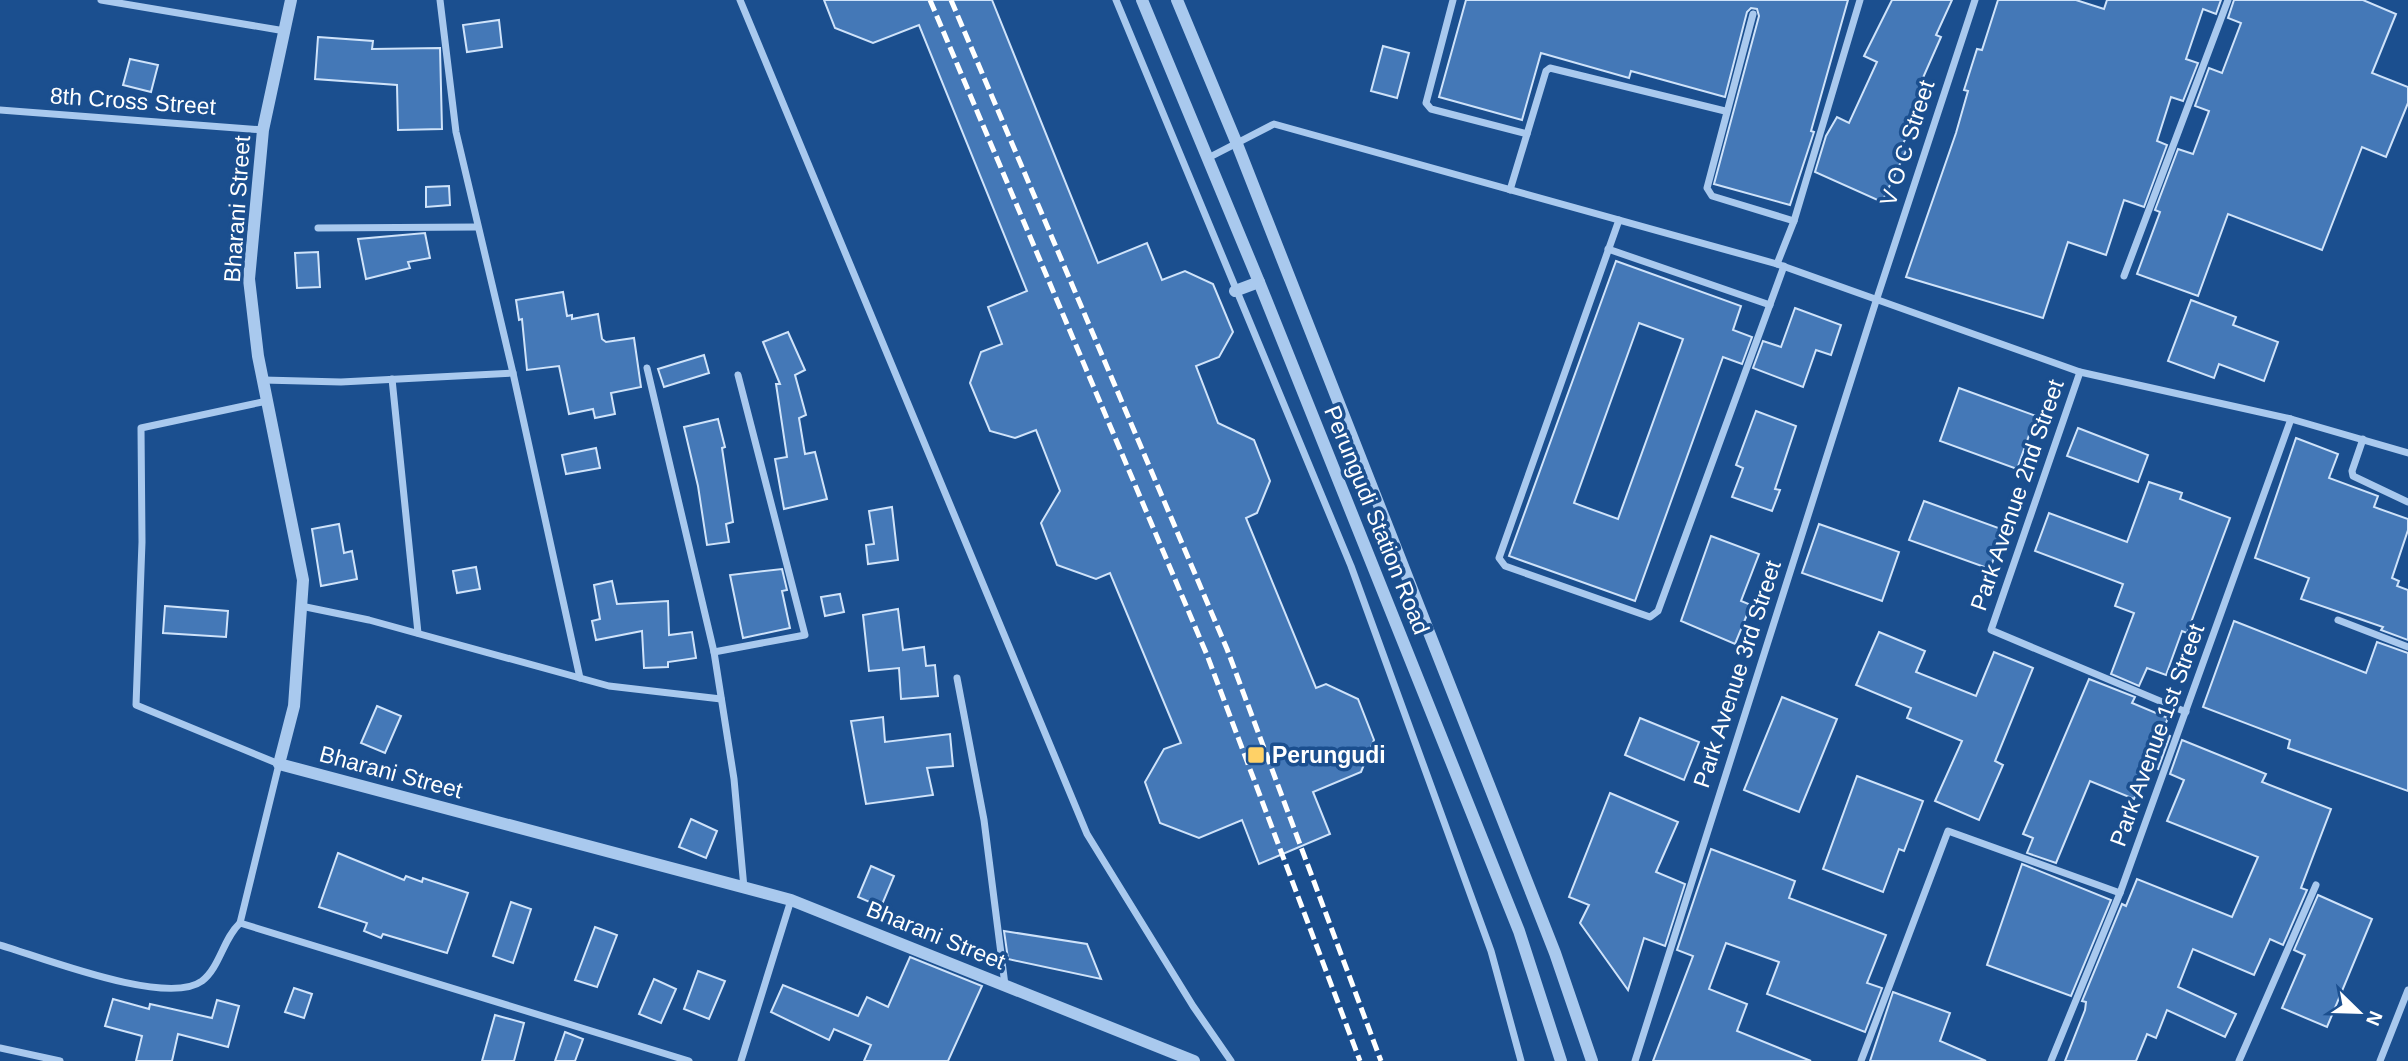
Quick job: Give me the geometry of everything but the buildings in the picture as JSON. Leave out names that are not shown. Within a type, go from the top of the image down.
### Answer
[{"type":"street","points":[[101,0],[285,31]]},
{"type":"street","name":"Bharani Street","points":[[291,0],[263,130],[249,279],[263,380],[303,580],[293,706],[279,764],[791,900],[1194,1061]]},
{"type":"street","points":[[440,0],[456,132],[513,373],[580,678]]},
{"type":"street","points":[[740,0],[1087,834],[1193,1006],[1231,1061]]},
{"type":"street","points":[[1116,0],[1351,566],[1491,951],[1521,1061]]},
{"type":"street","name":"Perungudi Station Road","points":[[1142,0],[1259,282],[1519,931],[1561,1061]]},
{"type":"street","name":"Perungudi Station Road","points":[[1177,0],[1237,144],[1555,953],[1592,1061]]},
{"type":"street","points":[[1453,0],[1427,106],[1527,134]]},
{"type":"street","points":[[1619,220],[1499,558],[1505,566],[1650,617],[1658,611],[1770,305],[1860,0]]},
{"type":"street","name":"V O C Street","points":[[1877,298],[1975,0]]},
{"type":"street","points":[[2124,276],[2228,0]]},
{"type":"street","points":[[1753,14],[1725,111],[1708,192],[1794,221]]},
{"type":"street","points":[[1510,190],[1546,71],[1550,68],[1725,111]]},
{"type":"street","name":"8th Cross Street","points":[[0,110],[263,130]]},
{"type":"street","points":[[1208,158],[1274,124],[1780,265],[2080,372],[2291,419],[2408,453]]},
{"type":"street","points":[[318,228],[477,227]]},
{"type":"street","points":[[1608,249],[1770,305]]},
{"type":"street","points":[[1235,291],[1259,282]]},
{"type":"street","name":"Park Avenue 3rd Street","points":[[1635,1061],[1877,298]]},
{"type":"street","points":[[648,368],[714,652],[734,779],[744,888]]},
{"type":"street","name":"Park Avenue 2nd Street","points":[[2080,372],[1991,630],[2186,712]]},
{"type":"street","points":[[263,380],[392,379],[513,373]]},
{"type":"street","points":[[714,652],[805,635],[738,375]]},
{"type":"street","points":[[392,379],[418,633]]},
{"type":"street","points":[[0,945],[141,988],[188,988],[203,980],[229,933],[240,923],[279,764],[136,705],[142,542],[141,428],[267,401]]},
{"type":"street","name":"Park Avenue 1st Street","points":[[2051,1061],[2119,893],[2291,419]]},
{"type":"street","points":[[2363,439],[2352,471],[2353,476],[2408,502]]},
{"type":"street","points":[[301,606],[418,633],[609,686],[721,699]]},
{"type":"street","points":[[2338,620],[2408,647]]},
{"type":"street","points":[[957,678],[984,820],[1005,985]]},
{"type":"street","points":[[1861,1061],[1948,831],[2119,893]]},
{"type":"street","points":[[2239,1061],[2316,885]]},
{"type":"street","points":[[741,1061],[791,900]]},
{"type":"street","points":[[240,923],[689,1061]]},
{"type":"street","points":[[2380,1061],[2408,990]]},
{"type":"street","points":[[0,1048],[60,1061]]},
{"type":"railway","points":[[930,0],[1207,655],[1360,1061]]},
{"type":"railway","points":[[951,0],[1227,649],[1381,1061]]},
{"type":"place","name":"Perungudi","points":[[1256,755]]}]
